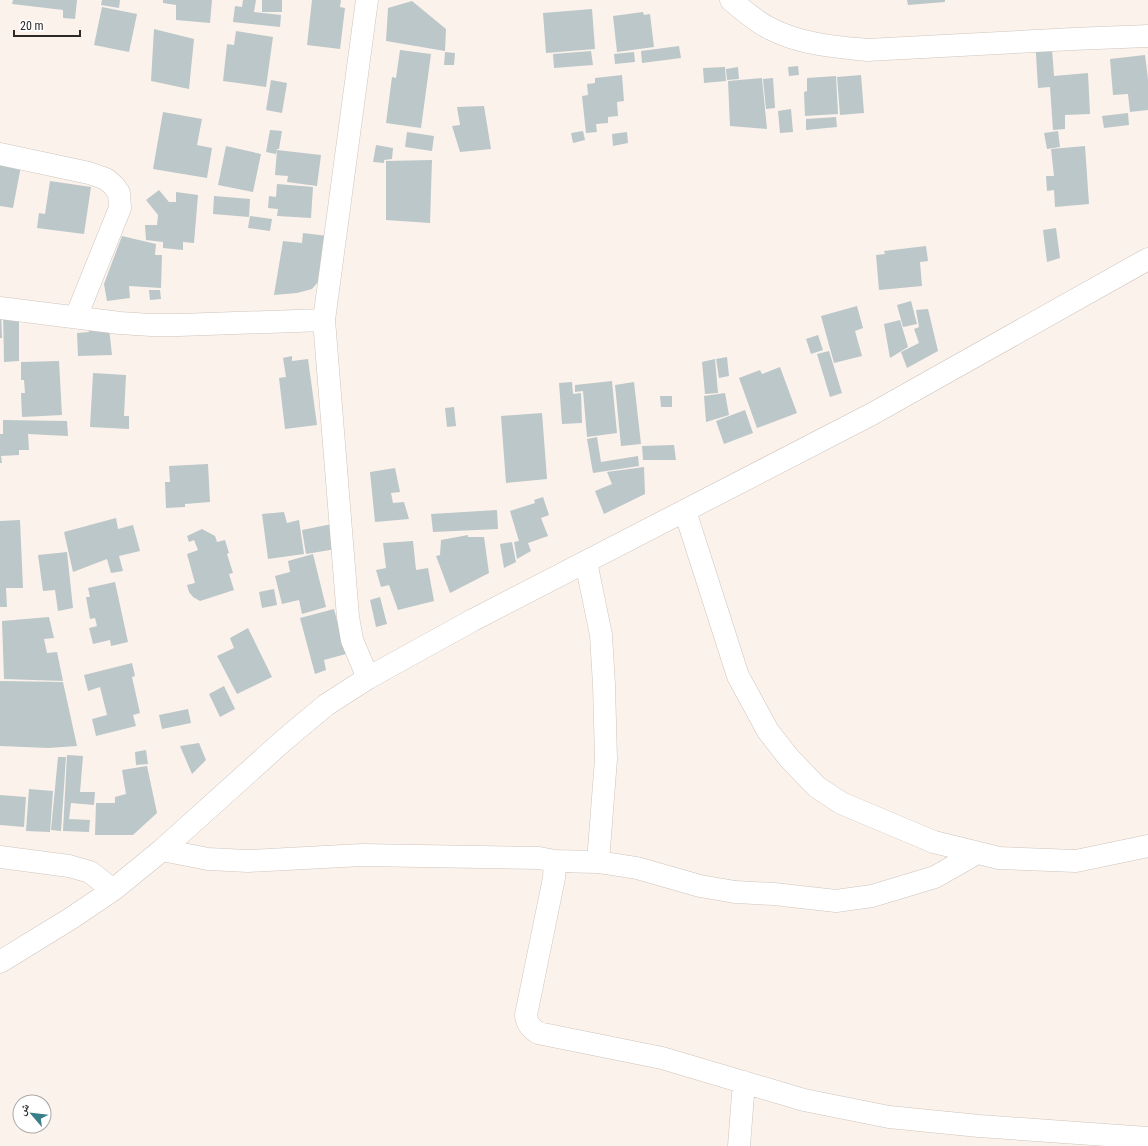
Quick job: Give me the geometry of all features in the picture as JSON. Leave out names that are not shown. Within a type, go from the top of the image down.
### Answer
[{"type":"street","points":[[367,0],[324,320],[348,618],[352,640],[368,678]]},
{"type":"street","points":[[731,0],[770,29],[795,38],[838,47],[867,50],[1073,38],[1148,36]]},
{"type":"street","points":[[0,154],[89,173],[106,179],[114,186],[118,193],[120,208],[76,317]]},
{"type":"street","points":[[0,962],[70,919],[113,890],[162,850],[283,741],[326,705],[368,678],[418,650],[586,562],[872,414],[1148,259]]},
{"type":"street","points":[[0,308],[120,322],[165,325],[324,320]]},
{"type":"street","points":[[685,511],[738,676],[768,732],[789,758],[817,787],[841,803],[934,842],[999,858],[1076,861],[1148,846]]},
{"type":"street","points":[[586,562],[601,635],[604,685],[606,759],[598,862]]},
{"type":"street","points":[[162,850],[208,859],[248,861],[362,855],[539,858],[555,861],[598,862],[637,868],[700,886],[735,892],[774,894],[836,901],[872,896],[935,877],[977,853]]},
{"type":"street","points":[[0,857],[69,866],[90,872],[113,890]]},
{"type":"street","points":[[555,861],[554,878],[526,1015],[527,1022],[533,1030],[538,1033],[662,1058],[804,1100],[889,1118],[1148,1138]]},
{"type":"street","points":[[739,1146],[744,1082]]},
{"type":"building","points":[[13,0],[77,0],[75,19],[63,18],[63,10],[12,4]]},
{"type":"building","points":[[102,0],[120,0],[119,8],[101,5]]},
{"type":"building","points":[[163,0],[212,0],[210,23],[176,20],[176,5],[163,3]]},
{"type":"building","points":[[243,0],[256,0],[254,12],[281,15],[280,27],[233,22],[235,6],[242,7]]},
{"type":"building","points":[[262,0],[282,0],[282,12],[262,12]]},
{"type":"building","points":[[312,0],[341,0],[340,7],[345,8],[340,49],[307,45]]},
{"type":"building","points":[[907,0],[945,0],[945,2],[908,5]]},
{"type":"building","points":[[412,1],[446,29],[445,51],[386,41],[388,8]]},
{"type":"building","points":[[102,7],[137,14],[129,52],[94,45]]},
{"type":"building","points":[[592,9],[595,49],[546,53],[543,13]]},
{"type":"building","points":[[643,12],[644,15],[650,14],[654,47],[617,52],[613,16]]},
{"type":"building","points":[[154,29],[194,39],[189,89],[151,81]]},
{"type":"building","points":[[236,31],[273,37],[266,87],[223,81],[227,44],[234,45]]},
{"type":"building","points":[[1051,36],[1054,76],[1088,73],[1090,114],[1065,115],[1065,129],[1053,130],[1050,87],[1038,88],[1035,37]]},
{"type":"building","points":[[679,46],[681,58],[642,63],[641,51]]},
{"type":"building","points":[[400,50],[431,54],[421,128],[386,123],[392,77],[396,78]]},
{"type":"building","points":[[591,51],[593,65],[554,68],[553,54]]},
{"type":"building","points":[[445,52],[455,53],[454,65],[444,65]]},
{"type":"building","points":[[634,52],[635,62],[615,64],[614,54]]},
{"type":"building","points":[[1145,55],[1148,79],[1148,110],[1130,112],[1128,94],[1113,95],[1110,59]]},
{"type":"building","points":[[798,66],[799,75],[789,76],[788,67]]},
{"type":"building","points":[[725,67],[726,81],[704,83],[703,68]]},
{"type":"building","points":[[738,67],[739,79],[727,80],[726,69]]},
{"type":"building","points":[[622,75],[624,101],[617,102],[618,116],[608,117],[608,123],[596,124],[597,132],[586,133],[582,96],[588,95],[587,84],[595,83],[595,78]]},
{"type":"building","points":[[861,75],[864,113],[840,115],[837,77]]},
{"type":"building","points":[[836,76],[838,114],[805,116],[804,92],[807,91],[807,78]]},
{"type":"building","points":[[762,78],[767,129],[730,126],[728,81]]},
{"type":"building","points":[[773,78],[775,108],[766,109],[763,79]]},
{"type":"building","points":[[271,80],[287,83],[282,113],[266,110]]},
{"type":"building","points":[[484,106],[491,149],[460,152],[452,126],[460,125],[457,107]]},
{"type":"building","points":[[791,109],[793,132],[780,133],[778,111]]},
{"type":"building","points":[[163,112],[202,119],[197,145],[212,148],[207,178],[153,169]]},
{"type":"building","points":[[1128,113],[1129,125],[1104,128],[1102,116]]},
{"type":"building","points":[[836,117],[837,127],[806,130],[806,119]]},
{"type":"building","points":[[270,130],[282,131],[279,149],[277,149],[276,154],[266,152]]},
{"type":"building","points":[[583,131],[585,140],[573,143],[571,133]]},
{"type":"building","points":[[1058,131],[1060,147],[1047,149],[1044,133]]},
{"type":"building","points":[[407,132],[434,136],[432,151],[405,147]]},
{"type":"building","points":[[627,132],[628,143],[613,146],[612,134]]},
{"type":"building","points":[[376,145],[393,148],[392,159],[384,160],[384,163],[373,162]]},
{"type":"building","points":[[226,146],[261,154],[253,192],[218,185]]},
{"type":"building","points":[[1085,146],[1089,204],[1055,207],[1054,190],[1047,191],[1046,176],[1054,176],[1051,149]]},
{"type":"building","points":[[277,150],[321,155],[317,186],[287,182],[288,176],[275,175]]},
{"type":"building","points":[[432,160],[430,223],[386,220],[386,161]]},
{"type":"building","points":[[0,162],[21,166],[13,208],[0,206]]},
{"type":"building","points":[[50,181],[91,187],[84,234],[37,228],[39,213],[45,214]]},
{"type":"building","points":[[277,184],[313,187],[311,218],[277,216],[278,209],[268,208],[269,196],[276,197]]},
{"type":"building","points":[[159,190],[169,202],[176,202],[176,192],[198,195],[194,243],[183,242],[183,250],[163,248],[163,242],[146,240],[145,225],[157,225],[158,215],[146,200]]},
{"type":"building","points":[[214,196],[250,199],[249,217],[213,214]]},
{"type":"building","points":[[250,216],[272,219],[270,231],[248,228]]},
{"type":"building","points":[[1056,228],[1060,258],[1047,262],[1043,230]]},
{"type":"building","points":[[303,233],[328,236],[318,282],[312,289],[297,293],[274,295],[283,241],[302,243]]},
{"type":"building","points":[[122,236],[156,244],[155,255],[162,255],[161,288],[129,286],[130,298],[107,301],[104,284]]},
{"type":"building","points":[[926,246],[928,261],[920,262],[922,286],[879,290],[876,255],[885,254],[884,251]]},
{"type":"building","points":[[149,290],[160,290],[161,299],[150,300]]},
{"type":"building","points":[[911,301],[917,324],[903,327],[897,305]]},
{"type":"building","points":[[857,306],[863,328],[855,331],[862,356],[834,363],[821,316]]},
{"type":"building","points":[[0,309],[1,310],[2,338],[0,338]]},
{"type":"building","points":[[928,309],[938,351],[907,368],[901,352],[919,343],[914,329],[919,327],[916,310]]},
{"type":"building","points":[[3,310],[19,312],[19,361],[4,362]]},
{"type":"building","points":[[900,320],[908,347],[890,358],[884,324]]},
{"type":"building","points":[[109,328],[112,355],[78,356],[77,333],[89,332],[88,329]]},
{"type":"building","points":[[818,335],[823,350],[811,354],[806,339]]},
{"type":"building","points":[[829,351],[842,393],[830,397],[817,354]]},
{"type":"building","points":[[292,356],[292,361],[308,359],[317,425],[285,429],[279,378],[286,377],[283,358]]},
{"type":"building","points":[[727,357],[729,376],[719,378],[716,359]]},
{"type":"building","points":[[715,359],[718,393],[705,394],[702,362]]},
{"type":"building","points":[[59,361],[62,415],[22,417],[21,393],[25,393],[24,380],[21,380],[21,362]]},
{"type":"building","points":[[780,367],[797,413],[757,428],[739,378],[760,370],[762,374]]},
{"type":"building","points":[[93,373],[126,375],[124,416],[129,416],[129,429],[90,427]]},
{"type":"building","points":[[612,381],[617,433],[587,437],[583,391],[575,392],[575,385]]},
{"type":"building","points":[[572,382],[573,394],[581,393],[582,423],[562,424],[559,383]]},
{"type":"building","points":[[634,382],[641,444],[621,446],[615,385]]},
{"type":"building","points":[[725,393],[729,415],[706,422],[704,396]]},
{"type":"building","points":[[660,396],[672,396],[672,407],[661,407]]},
{"type":"building","points":[[454,407],[456,426],[447,427],[445,408]]},
{"type":"building","points":[[745,410],[753,433],[724,444],[716,421]]},
{"type":"building","points":[[542,413],[547,479],[506,483],[501,416]]},
{"type":"building","points":[[3,420],[67,421],[68,436],[28,434],[29,450],[19,450],[19,455],[1,456],[2,463],[0,463],[0,434],[3,434]]},
{"type":"building","points":[[597,437],[601,462],[638,456],[639,466],[593,473],[587,439]]},
{"type":"building","points":[[674,445],[676,460],[643,460],[642,446]]},
{"type":"building","points":[[208,464],[210,502],[185,504],[185,507],[166,508],[165,482],[170,482],[169,466]]},
{"type":"building","points":[[644,467],[645,494],[604,514],[595,491],[612,484],[607,472]]},
{"type":"building","points":[[395,468],[400,492],[391,493],[393,503],[404,502],[409,519],[375,522],[370,472]]},
{"type":"building","points":[[543,497],[549,515],[541,518],[548,536],[528,543],[531,551],[517,559],[514,542],[519,541],[510,511],[535,503],[534,500]]},
{"type":"building","points":[[497,510],[498,529],[433,532],[431,514]]},
{"type":"building","points":[[284,512],[287,523],[299,520],[304,554],[268,559],[262,514]]},
{"type":"building","points":[[116,518],[118,529],[133,525],[140,551],[119,556],[123,571],[111,573],[107,559],[73,572],[64,532]]},
{"type":"building","points":[[20,520],[23,588],[6,588],[7,607],[0,607],[0,521]]},
{"type":"building","points":[[332,524],[336,549],[306,554],[302,530]]},
{"type":"building","points":[[202,529],[215,536],[217,542],[225,540],[229,553],[227,554],[233,573],[229,574],[234,590],[200,601],[193,597],[189,592],[187,585],[195,583],[187,554],[198,550],[194,540],[189,542],[187,536]]},
{"type":"building","points":[[468,535],[468,537],[484,537],[489,573],[450,593],[436,556],[440,555],[441,540]]},
{"type":"building","points":[[413,541],[416,570],[428,568],[434,601],[398,610],[389,585],[381,587],[376,570],[386,568],[383,543]]},
{"type":"building","points":[[512,542],[516,562],[504,568],[500,544]]},
{"type":"building","points":[[67,552],[73,608],[58,611],[55,590],[43,591],[38,555]]},
{"type":"building","points":[[313,554],[326,607],[302,614],[299,600],[282,604],[275,576],[290,572],[288,561]]},
{"type":"building","points":[[115,582],[128,642],[111,646],[110,640],[93,644],[89,628],[97,626],[95,618],[90,619],[86,597],[90,597],[88,588]]},
{"type":"building","points":[[274,589],[277,605],[262,608],[259,592]]},
{"type":"building","points":[[380,597],[387,624],[376,627],[370,600]]},
{"type":"building","points":[[334,609],[346,654],[324,660],[326,670],[315,674],[300,618]]},
{"type":"building","points":[[49,617],[54,638],[44,639],[47,653],[57,652],[63,681],[4,679],[2,621]]},
{"type":"building","points":[[248,628],[272,677],[237,694],[217,656],[234,648],[230,638]]},
{"type":"building","points":[[132,663],[135,676],[132,677],[140,713],[133,715],[136,726],[96,736],[92,719],[107,715],[100,687],[88,691],[84,675]]},
{"type":"building","points":[[0,681],[63,682],[77,746],[48,748],[0,746]]},
{"type":"building","points":[[224,686],[235,709],[220,717],[209,694]]},
{"type":"building","points":[[188,709],[191,723],[162,729],[159,715]]},
{"type":"building","points":[[199,743],[206,760],[192,774],[180,746]]},
{"type":"building","points":[[146,750],[148,764],[136,765],[135,752]]},
{"type":"building","points":[[67,755],[83,756],[80,792],[95,792],[94,805],[71,803],[69,819],[90,820],[89,832],[63,831]]},
{"type":"building","points":[[58,757],[66,757],[61,831],[51,830]]},
{"type":"building","points":[[147,766],[157,813],[133,835],[95,835],[96,803],[115,803],[115,797],[126,794],[122,770]]},
{"type":"building","points":[[29,789],[53,791],[50,832],[26,831]]},
{"type":"building","points":[[0,795],[26,797],[24,827],[0,825]]}]
